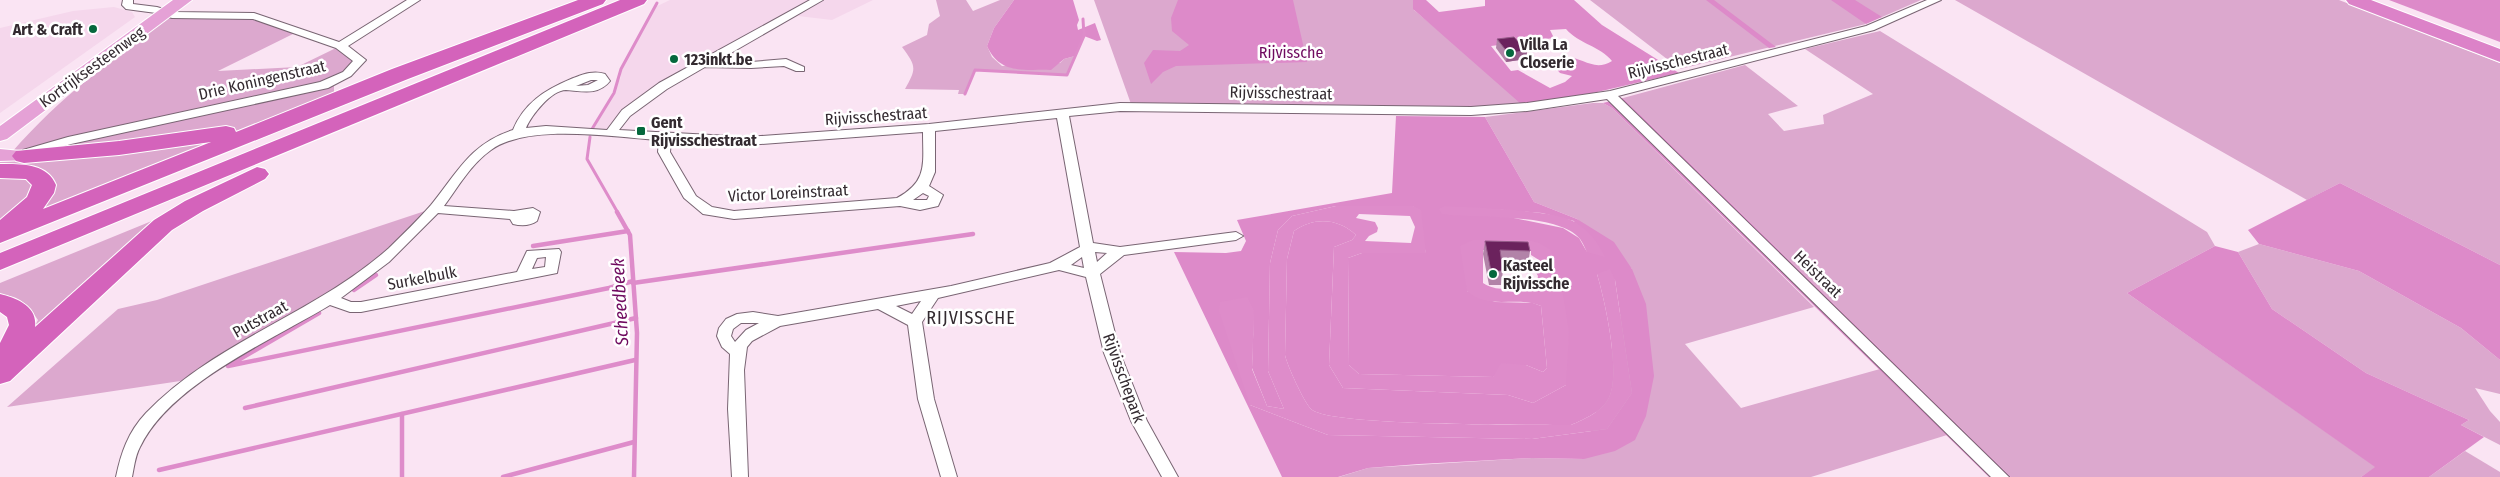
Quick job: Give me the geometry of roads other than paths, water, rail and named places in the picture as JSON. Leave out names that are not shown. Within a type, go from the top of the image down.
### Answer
[{"type":"highway","points":[[0,248],[608,0]]},
{"type":"highway","points":[[0,262],[593,10],[637,0]]},
{"type":"highway","points":[[2355,0],[2500,56]]},
{"type":"highway","points":[[2377,0],[2500,47]]},
{"type":"highway","points":[[0,235],[291,117],[588,1],[593,10]]},
{"type":"highway","points":[[0,277],[547,44],[593,10]]},
{"type":"highway","points":[[10,160],[209,136],[291,117]]},
{"type":"highway","points":[[0,374],[163,225],[194,206],[303,149]]},
{"type":"highway","points":[[0,228],[23,214],[36,203],[42,194],[45,184],[43,178],[37,173],[20,170],[10,160]]},
{"type":"highway","points":[[0,303],[12,306],[19,312],[22,325],[10,349],[0,359]]},
{"type":"main road","name":"Kortrijksesteenweg","points":[[2,133],[165,8],[184,0]]},
{"type":"street","name":"Drie Koningenstraat","points":[[10,160],[68,141],[324,86],[347,74],[360,60],[340,46],[254,16],[165,8],[130,7],[127,5],[128,0]]},
{"type":"street","points":[[340,46],[415,0]]},
{"type":"street","points":[[612,134],[617,123],[637,103],[663,86],[706,64],[721,52],[784,21],[818,0]]},
{"type":"street","name":"Rijvisschestraat","points":[[612,134],[756,141],[930,128],[1120,107],[1489,111],[1610,95],[1870,28],[1936,0]]},
{"type":"street","points":[[706,64],[751,65],[786,62],[800,69]]},
{"type":"street","points":[[518,133],[520,124],[546,94],[565,86]]},
{"type":"street","name":"Heistraat","points":[[1610,95],[2001,477]]},
{"type":"street","name":"Rijvisschepark","points":[[1062,114],[1087,248],[1112,353],[1139,420],[1170,477]]},
{"type":"street","name":"Victor Loreinstraat","points":[[665,137],[664,152],[691,198],[708,211],[734,214],[900,202],[920,206],[932,203],[936,195],[923,188],[928,178],[930,128]]},
{"type":"street","name":"Putstraat","points":[[124,477],[128,456],[141,433],[176,394],[207,370],[329,299],[380,262],[435,209],[474,156],[489,145],[518,133],[537,130],[612,134]]},
{"type":"street","points":[[435,209],[516,215]]},
{"type":"street","points":[[740,477],[737,442],[737,352],[741,344],[756,330],[778,321],[933,295],[1060,266],[1087,248],[1104,248],[1120,251],[1236,236]]},
{"type":"street","points":[[1060,266],[1080,272],[1093,273],[1109,258],[1120,251]]},
{"type":"street","name":"Surkelbulk","points":[[329,299],[350,307],[361,307],[522,276]]},
{"type":"street","points":[[933,295],[914,322],[926,398],[940,452],[949,477]]},
{"type":"street","points":[[882,304],[914,322]]},
{"type":"street","points":[[737,352],[726,342],[724,336],[728,325],[740,318],[747,317],[778,321]]},
{"type":"waterway","name":"Scheedbeek","points":[[592,129],[614,93],[621,69],[657,3]]},
{"type":"waterway","points":[[965,94],[975,70],[1067,75],[1084,36],[1083,19]]},
{"type":"waterway","name":"Scheedbeek","points":[[590,137],[587,159],[618,213]]},
{"type":"waterway","name":"Scheedbeek","points":[[617,212],[628,231]]},
{"type":"waterway","points":[[533,246],[628,231]]},
{"type":"waterway","name":"Scheedbeek","points":[[628,231],[630,235],[633,283]]},
{"type":"waterway","points":[[633,283],[973,234]]},
{"type":"waterway","points":[[354,290],[376,275]]},
{"type":"waterway","points":[[319,313],[228,366],[609,288],[633,281]]},
{"type":"waterway","name":"Scheedbeek","points":[[633,283],[636,318]]},
{"type":"waterway","points":[[245,408],[636,318]]},
{"type":"waterway","name":"Scheedbeek","points":[[634,477],[636,318]]},
{"type":"waterway","points":[[159,470],[635,360]]},
{"type":"waterway","points":[[402,414],[402,477]]},
{"type":"waterway","points":[[503,477],[634,442]]},
{"type":"place","name":"Art & Craft","points":[[93,29]]},
{"type":"place","name":"Villa La Closerie","points":[[1510,53]]},
{"type":"place","name":"123inkt.be","points":[[674,59]]},
{"type":"place","name":"Gent Rijvisschestraat","points":[[641,131]]},
{"type":"place","name":"Kasteel Rijvissche","points":[[1493,274]]},
{"type":"district","name":"RIJVISSCHE","points":[[971,318]]},
{"type":"park label","name":"Rijvissche","points":[[1291,52]]}]
